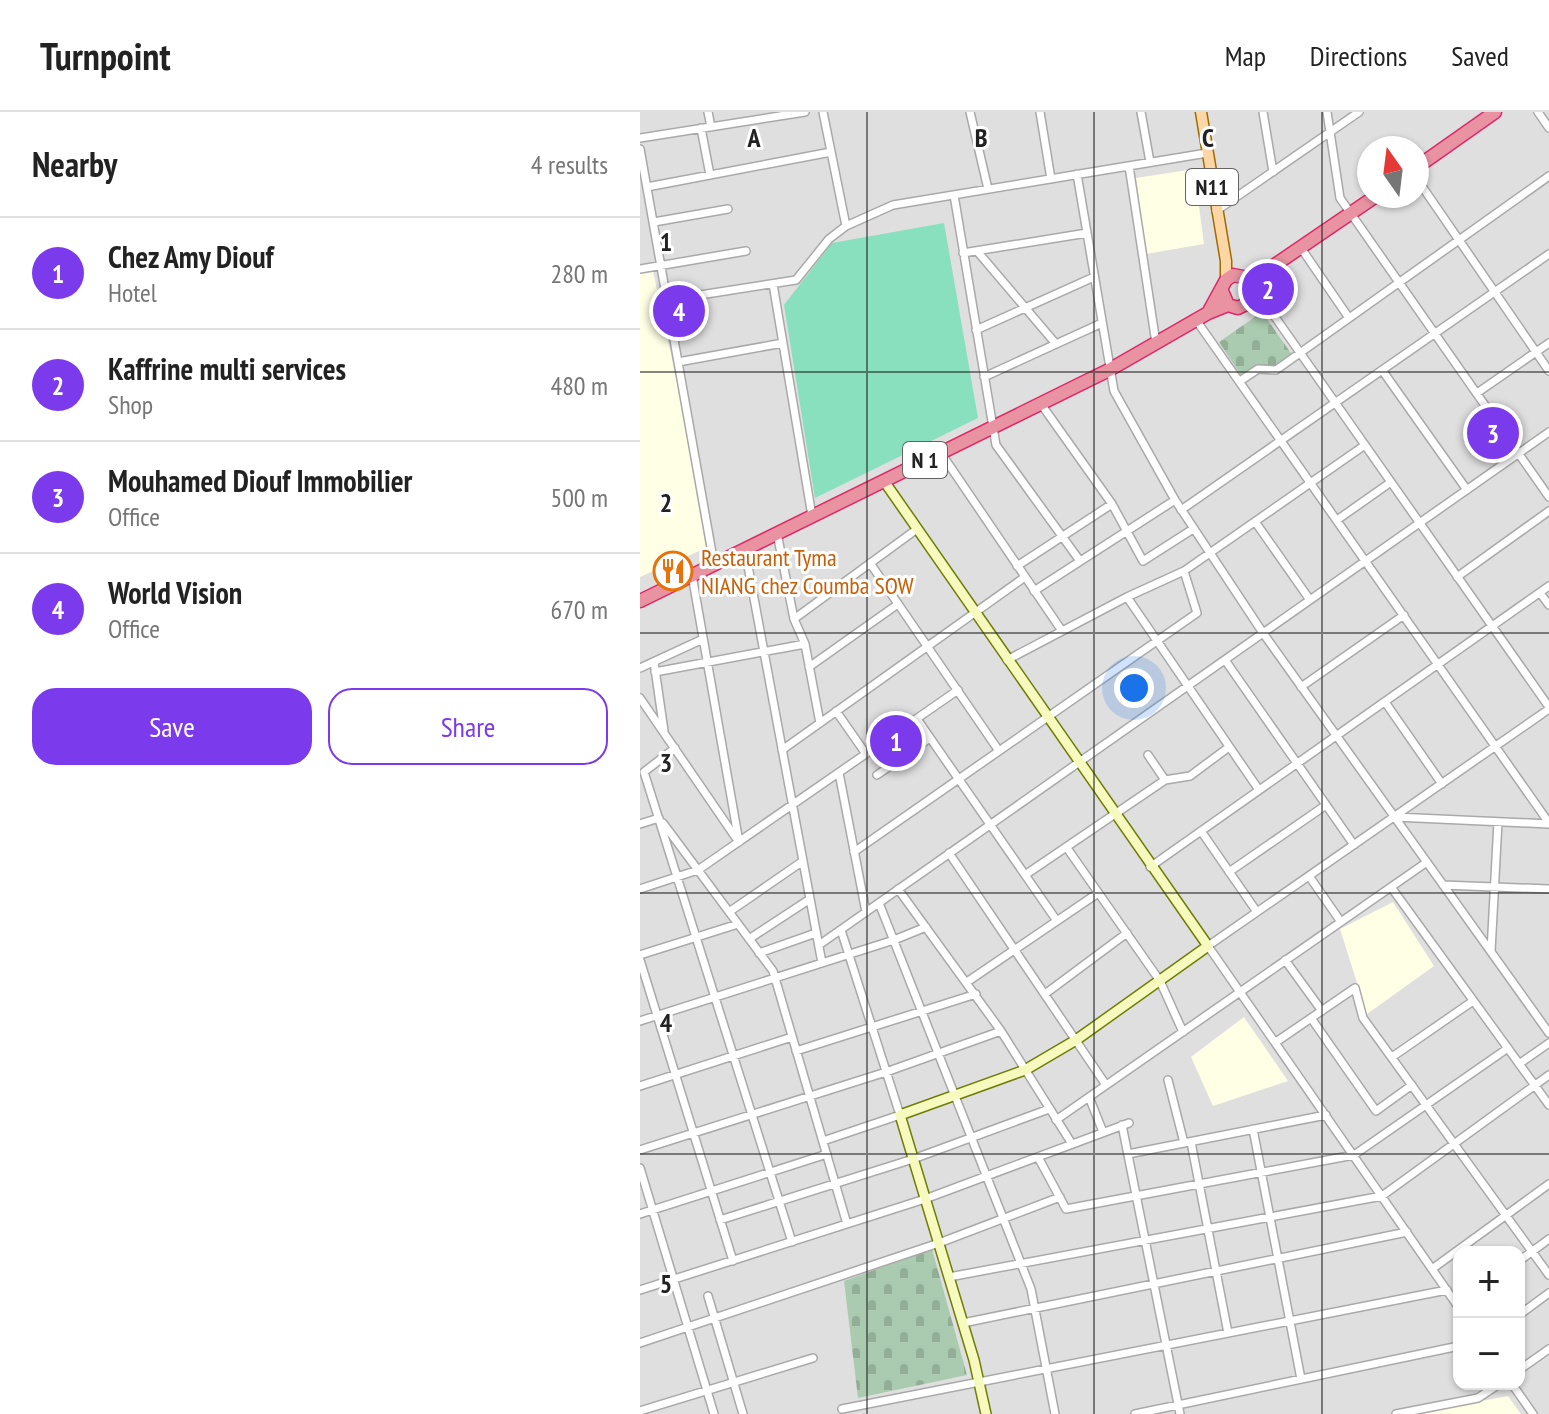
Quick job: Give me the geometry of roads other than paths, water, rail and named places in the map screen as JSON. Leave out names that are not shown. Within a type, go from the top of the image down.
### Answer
[{"type":"highway","points":[[1429,159],[1495,112]]},
{"type":"highway","name":"N 1","points":[[1202,316],[1240,285],[1359,208]]},
{"type":"highway","points":[[1240,285],[1243,307],[1228,305],[1240,285]]},
{"type":"highway","name":"N 1","points":[[640,601],[1109,370],[1202,316],[1228,305]]},
{"type":"main road","name":"N11","points":[[1201,112],[1226,261],[1240,285]]},
{"type":"main road","points":[[884,481],[1150,867],[1208,946],[1076,1040],[1025,1070],[900,1115],[963,1323],[986,1414]]},
{"type":"street","points":[[708,112],[711,127]]},
{"type":"street","points":[[640,138],[776,114],[805,112]]},
{"type":"street","points":[[823,112],[846,226]]},
{"type":"street","points":[[970,112],[988,189]]},
{"type":"street","points":[[1040,112],[1051,179]]},
{"type":"street","points":[[1141,112],[1150,162]]},
{"type":"street","points":[[1263,112],[1273,172]]},
{"type":"street","points":[[1327,112],[1340,198],[1549,497]]},
{"type":"street","points":[[1216,211],[1359,112]]},
{"type":"street","points":[[1538,112],[1549,128]]},
{"type":"street","points":[[701,128],[710,175]]},
{"type":"street","points":[[640,149],[714,564]]},
{"type":"street","points":[[647,187],[831,152]]},
{"type":"street","points":[[668,300],[796,280],[829,239],[846,226],[893,205],[1207,153]]},
{"type":"street","points":[[1129,166],[1156,343]]},
{"type":"street","points":[[1077,174],[1114,391],[1181,510],[1263,633],[1549,1033]]},
{"type":"street","points":[[1240,381],[1258,369],[1276,370],[1549,176]]},
{"type":"street","points":[[954,195],[996,445],[1080,561]]},
{"type":"street","points":[[1429,196],[1549,371]]},
{"type":"street","points":[[654,222],[728,209]]},
{"type":"street","points":[[640,212],[651,210]]},
{"type":"street","points":[[963,253],[1087,233]]},
{"type":"street","points":[[1301,248],[1349,318]]},
{"type":"street","points":[[640,269],[746,251]]},
{"type":"street","points":[[977,251],[1056,344]]},
{"type":"street","points":[[1181,510],[1549,254]]},
{"type":"street","points":[[976,330],[1094,277]]},
{"type":"street","points":[[773,284],[812,516]]},
{"type":"street","points":[[1240,285],[1268,307],[1549,708],[1208,946],[1453,1298]]},
{"type":"street","points":[[1202,316],[1240,381],[1549,824]]},
{"type":"street","points":[[984,377],[1102,323]]},
{"type":"street","points":[[678,362],[783,343]]},
{"type":"street","points":[[1477,393],[1549,343]]},
{"type":"street","points":[[1382,370],[1467,490]]},
{"type":"street","points":[[1041,404],[1112,504],[1143,561],[1193,529]]},
{"type":"street","points":[[819,945],[1549,432]]},
{"type":"street","points":[[1007,660],[1211,555],[1365,445]]},
{"type":"street","points":[[941,453],[1062,631]]},
{"type":"street","points":[[1337,520],[1391,482]]},
{"type":"street","points":[[1034,591],[1175,500]]},
{"type":"street","points":[[1017,566],[1112,504]]},
{"type":"street","points":[[1457,577],[1549,511]]},
{"type":"street","points":[[1256,523],[1310,600]]},
{"type":"street","points":[[794,619],[917,529]]},
{"type":"street","points":[[777,533],[794,619],[805,644],[820,723]]},
{"type":"street","points":[[745,547],[822,963]]},
{"type":"street","points":[[870,563],[999,751]]},
{"type":"street","points":[[854,852],[1197,613],[1184,571]]},
{"type":"street","points":[[692,575],[739,842]]},
{"type":"street","points":[[782,750],[1025,577]]},
{"type":"street","points":[[1150,867],[1549,586]]},
{"type":"street","points":[[1540,593],[1549,605]]},
{"type":"street","points":[[1127,597],[1259,790]]},
{"type":"street","points":[[809,667],[898,604]]},
{"type":"street","points":[[1301,687],[1404,615]]},
{"type":"street","points":[[640,668],[703,639]]},
{"type":"street","points":[[655,672],[805,644]]},
{"type":"street","points":[[1225,660],[1354,845]]},
{"type":"street","points":[[654,662],[664,733]]},
{"type":"street","points":[[640,889],[698,870],[958,690]]},
{"type":"street","points":[[640,698],[739,842]]},
{"type":"street","points":[[1385,702],[1442,784]]},
{"type":"street","points":[[836,711],[866,754]]},
{"type":"street","points":[[917,719],[1057,921]]},
{"type":"street","points":[[877,775],[930,738]]},
{"type":"street","points":[[1025,875],[1165,780],[1190,776],[1229,747]]},
{"type":"street","points":[[675,748],[644,772],[792,1242]]},
{"type":"street","points":[[1148,755],[1165,780]]},
{"type":"street","points":[[839,773],[866,912]]},
{"type":"street","points":[[1229,872],[1326,805]]},
{"type":"street","points":[[1394,817],[1549,824]]},
{"type":"street","points":[[640,824],[659,818]]},
{"type":"street","points":[[659,818],[775,978],[847,1224]]},
{"type":"street","points":[[1491,952],[1498,822]]},
{"type":"street","points":[[1201,831],[1257,912]]},
{"type":"street","points":[[1067,848],[1160,981],[1183,1032]]},
{"type":"street","points":[[949,853],[1106,1085]]},
{"type":"street","points":[[729,912],[803,861]]},
{"type":"street","points":[[1056,1120],[1427,862]]},
{"type":"street","points":[[1309,876],[1341,922]]},
{"type":"street","points":[[1443,885],[1549,889]]},
{"type":"street","points":[[1391,887],[1549,1105]]},
{"type":"street","points":[[898,889],[976,994],[1072,1144]]},
{"type":"street","points":[[967,982],[1098,893]]},
{"type":"street","points":[[749,939],[810,899]]},
{"type":"street","points":[[879,903],[1031,1289],[1055,1414]]},
{"type":"street","points":[[733,1261],[640,958],[738,924]]},
{"type":"street","points":[[640,1021],[849,955],[926,927]]},
{"type":"street","points":[[823,1141],[900,1115],[841,930]]},
{"type":"street","points":[[759,953],[816,933]]},
{"type":"street","points":[[1045,994],[1127,933]]},
{"type":"street","points":[[1285,960],[1322,1011]]},
{"type":"street","points":[[1276,1042],[1355,988],[1363,1018],[1549,1275]]},
{"type":"street","points":[[796,1051],[976,994]]},
{"type":"street","points":[[1392,1057],[1473,1001]]},
{"type":"street","points":[[1311,1018],[1376,1111],[1412,1085]]},
{"type":"street","points":[[640,1150],[886,1072],[1001,1031]]},
{"type":"street","points":[[640,1086],[792,1037]]},
{"type":"street","points":[[1519,1064],[1549,1043]]},
{"type":"street","points":[[1038,1157],[1066,1209],[1354,1155],[1508,1048]]},
{"type":"street","points":[[949,1277],[1382,1196],[1549,1075]]},
{"type":"street","points":[[1168,1080],[1200,1184],[1228,1333]]},
{"type":"street","points":[[1089,1097],[1103,1132]]},
{"type":"street","points":[[720,1220],[913,1159],[1049,1109]]},
{"type":"street","points":[[1128,1154],[1326,1115]]},
{"type":"street","points":[[640,1290],[925,1199],[1126,1124],[1128,1154],[1179,1410]]},
{"type":"street","points":[[1253,1129],[1301,1379]]},
{"type":"street","points":[[640,1214],[827,1154]]},
{"type":"street","points":[[640,1168],[714,1414]]},
{"type":"street","points":[[1432,1269],[1549,1184]]},
{"type":"street","points":[[640,1343],[939,1243],[1060,1197]]},
{"type":"street","points":[[963,1323],[1407,1232]]},
{"type":"street","points":[[1525,1257],[1549,1239]]},
{"type":"street","points":[[842,1409],[1447,1290]]},
{"type":"street","points":[[1525,1311],[1549,1293]]},
{"type":"street","points":[[708,1296],[743,1414]]},
{"type":"street","points":[[1135,1414],[1179,1410],[1301,1379],[1453,1347]]},
{"type":"street","points":[[1525,1366],[1549,1349]]},
{"type":"street","points":[[640,1412],[813,1358]]},
{"type":"street","points":[[1396,1414],[1478,1398],[1490,1390]]},
{"type":"street","points":[[1516,1390],[1533,1414]]},
{"type":"place","name":"Kaffrine multi services","points":[[1268,289]]},
{"type":"place","name":"World Vision","points":[[679,311]]},
{"type":"place","name":"Mouhamed Diouf Immobilier","points":[[1493,433]]},
{"type":"place","name":"Restaurant Tyma NIANG chez Coumba SOW","points":[[673,571]]},
{"type":"place","name":"Chez Amy Diouf","points":[[896,741]]}]
